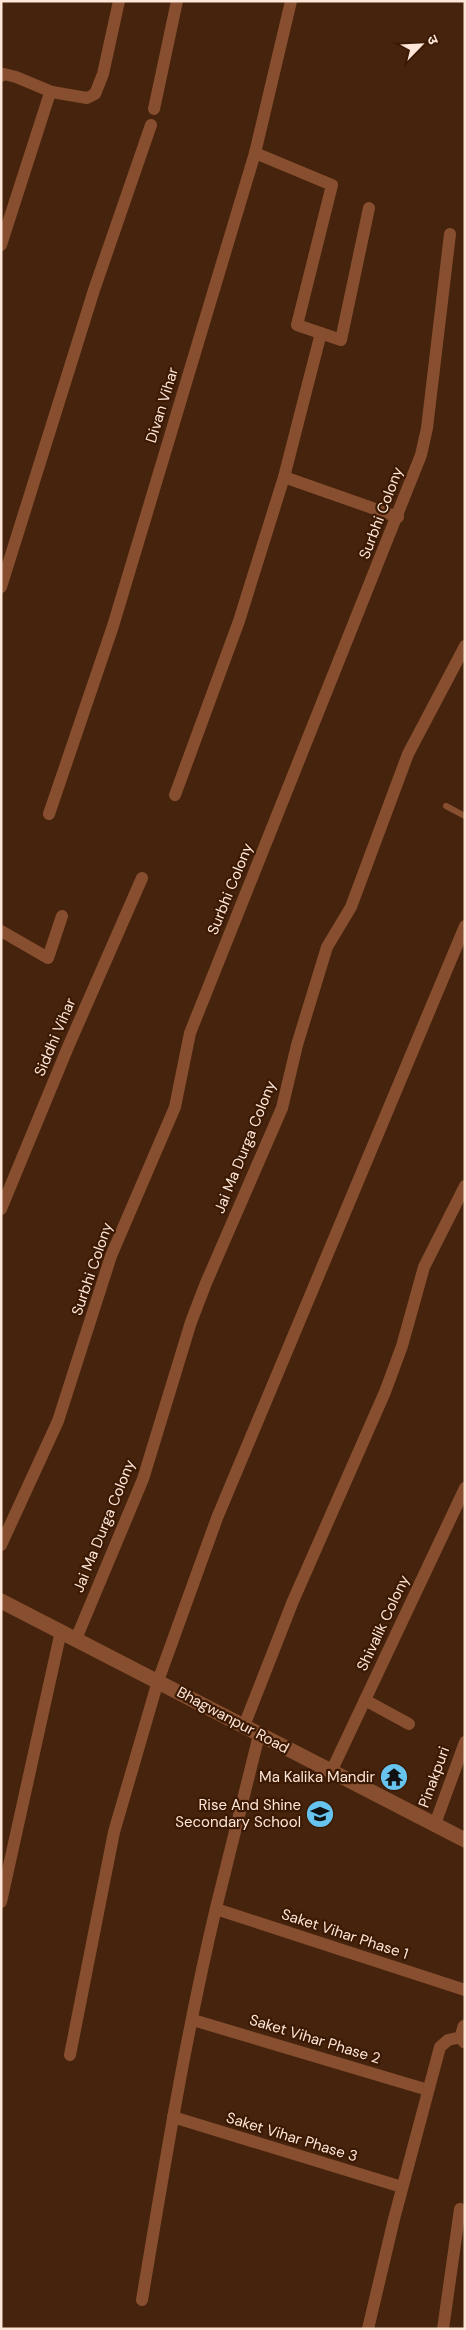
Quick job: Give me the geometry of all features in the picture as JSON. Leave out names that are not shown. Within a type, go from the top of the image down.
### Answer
[{"type":"street","points":[[1,76],[4,74],[16,76],[52,92],[87,98],[95,94],[103,74],[119,1]]},
{"type":"street","points":[[154,109],[177,1]]},
{"type":"street","name":"Divan Vihar","points":[[49,814],[113,626],[255,153],[292,1]]},
{"type":"street","points":[[1,245],[44,105],[52,92]]},
{"type":"street","points":[[1,587],[94,290],[151,125]]},
{"type":"street","points":[[255,153],[332,185],[297,326],[341,340],[369,208]]},
{"type":"street","name":"Surbhi Colony","points":[[1,1545],[58,1421],[111,1256],[175,1107],[190,1033],[398,517],[421,455],[427,428],[450,234]]},
{"type":"street","points":[[175,794],[239,621],[284,477],[321,333]]},
{"type":"street","points":[[284,477],[398,517]]},
{"type":"street","name":"Jai Ma Durga Colony","points":[[76,1639],[143,1479],[185,1340],[206,1283],[282,1108],[297,1045],[327,947],[351,907],[408,754],[465,646]]},
{"type":"street","name":"Siddhi Vihar","points":[[1,1209],[68,1046],[142,878]]},
{"type":"street","points":[[1,931],[48,958],[62,916]]},
{"type":"street","points":[[70,2055],[114,1832],[158,1680],[217,1518],[465,926]]},
{"type":"street","points":[[244,1726],[293,1601],[386,1392],[402,1346],[424,1267],[465,1186]]},
{"type":"street","name":"Shivalik Colony","points":[[331,1772],[465,1488]]},
{"type":"street","name":"Bhagwanpur Road","points":[[1,1600],[465,1840]]},
{"type":"street","points":[[1,1902],[61,1631]]},
{"type":"street","points":[[365,1700],[409,1724]]},
{"type":"street","points":[[142,2300],[173,2117],[192,2020],[216,1909],[260,1735]]},
{"type":"street","name":"Pinakpuri","points":[[435,1824],[465,1742]]},
{"type":"street","name":"Saket Vihar Phase 1","points":[[216,1909],[465,1990]]},
{"type":"street","name":"Saket Vihar Phase 2","points":[[192,2020],[428,2090]]},
{"type":"street","points":[[368,2329],[402,2188],[440,2047],[448,2040],[464,2035]]},
{"type":"street","name":"Saket Vihar Phase 3","points":[[173,2117],[402,2188]]},
{"type":"street","points":[[443,2329],[460,2209]]},
{"type":"lane","points":[[446,806],[465,816]]},
{"type":"place","name":"Ma Kalika Mandir","points":[[394,1777]]},
{"type":"place","name":"Rise And Shine Secondary School","points":[[320,1814]]}]
